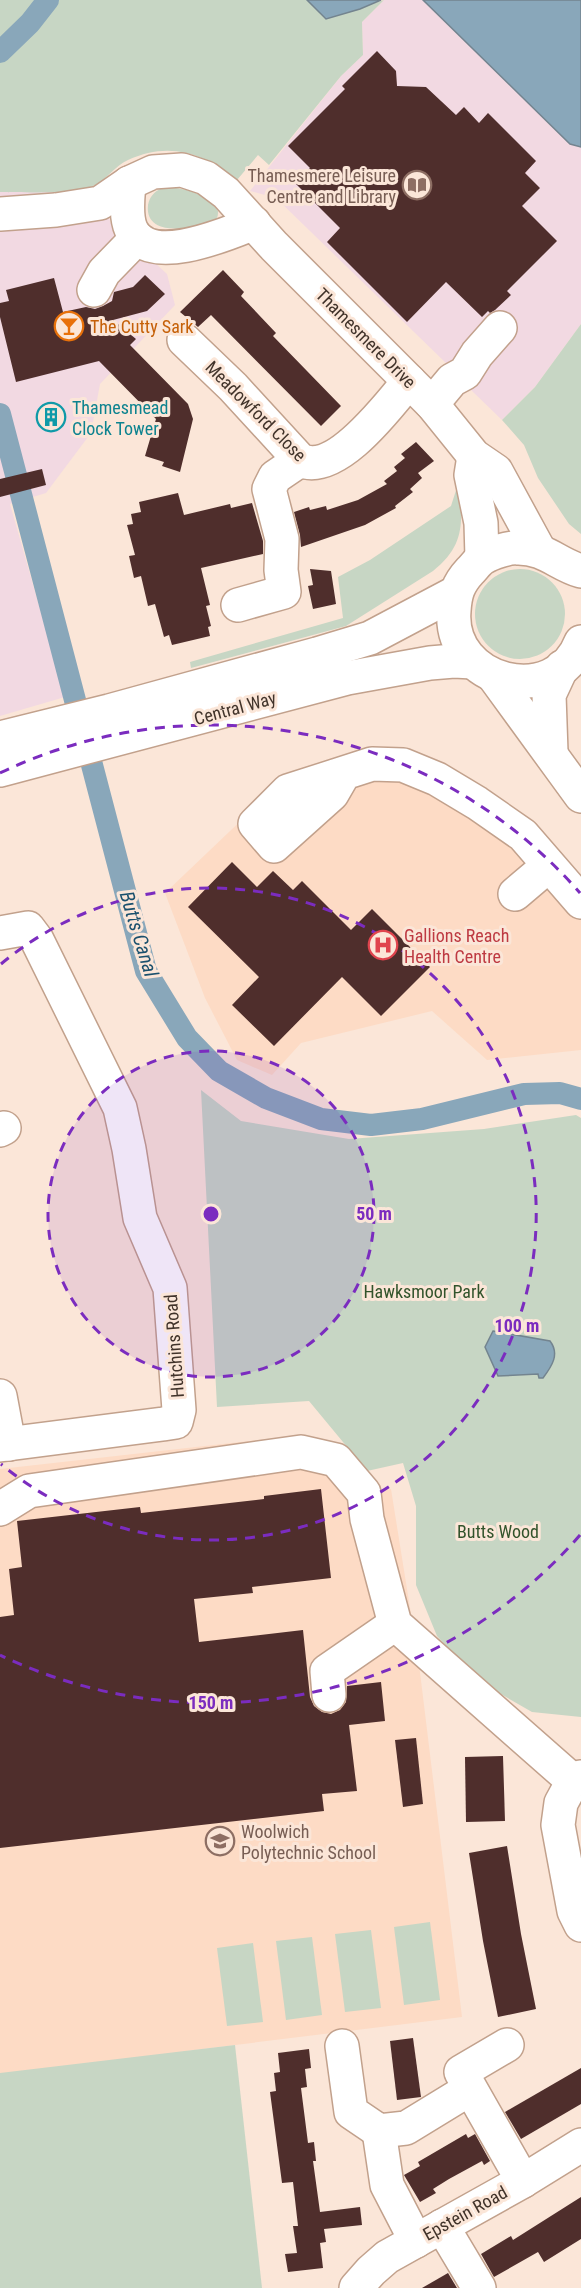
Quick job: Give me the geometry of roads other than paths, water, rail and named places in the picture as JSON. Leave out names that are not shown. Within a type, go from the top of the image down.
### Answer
[{"type":"street","name":"Thamesmere Drive","points":[[0,214],[57,210],[100,203],[129,183],[153,172],[168,170],[195,173],[206,178],[226,193],[421,392],[474,456],[496,471],[539,550]]},
{"type":"street","points":[[129,183],[128,222],[131,231],[137,238],[152,246],[180,247],[222,236],[254,223]]},
{"type":"street","points":[[94,290],[104,272],[137,238]]},
{"type":"street","name":"Meadowford Close","points":[[184,340],[233,387],[300,460],[308,464],[316,464],[341,453],[421,392],[465,374],[477,354],[500,328]]},
{"type":"street","points":[[474,456],[471,475],[481,523],[482,558],[516,547],[539,550],[558,559],[578,576]]},
{"type":"street","points":[[238,605],[284,592],[281,570],[282,539],[269,489],[275,477],[300,460]]},
{"type":"street","name":"Central Way","points":[[113,726],[317,654],[370,638],[455,593],[459,583],[482,558]]},
{"type":"street","points":[[455,593],[454,632],[459,644],[484,670],[551,752],[566,778],[581,796]]},
{"type":"street","points":[[551,752],[549,695],[575,651]]},
{"type":"street","name":"Central Way","points":[[0,770],[48,742],[113,726],[430,663],[454,661],[527,682],[551,675],[575,651]]},
{"type":"street","name":"Central Way","points":[[0,738],[48,742]]},
{"type":"street","points":[[343,775],[372,764],[403,765],[436,779],[477,803],[523,835],[581,902]]},
{"type":"street","points":[[515,894],[549,866]]},
{"type":"street","name":"Hutchins Road","points":[[0,933],[28,928],[37,940],[120,1108],[140,1218],[170,1288],[179,1410],[176,1422],[4,1444]]},
{"type":"street","points":[[0,1396],[4,1444]]},
{"type":"street","points":[[0,1509],[29,1491],[301,1452],[336,1460],[364,1493],[367,1518],[395,1624],[577,1779],[561,1803],[558,1825],[577,1918]]},
{"type":"street","points":[[329,1695],[327,1671],[395,1624]]},
{"type":"street","points":[[507,2045],[461,2072],[523,2181]]},
{"type":"street","points":[[342,2046],[351,2112],[379,2131],[406,2128],[460,2095]]},
{"type":"street","points":[[379,2131],[387,2185],[479,2288]]},
{"type":"street","name":"Epstein Road","points":[[356,2288],[370,2271],[387,2257],[523,2181],[581,2145]]},
{"type":"water","points":[[307,0],[381,0],[326,19]]},
{"type":"water","points":[[423,0],[581,0],[581,147],[570,144]]},
{"type":"water","points":[[493,1331],[550,1341],[555,1355],[543,1378],[539,1378],[538,1374],[498,1376],[485,1347]]},
{"type":"waterway","name":"Butts Canal","points":[[0,52],[30,23],[48,0]]},
{"type":"waterway","name":"Butts Canal","points":[[0,414],[146,971],[187,1038],[219,1071],[266,1098],[321,1119],[371,1125],[422,1119],[524,1094],[560,1093],[581,1099]]},
{"type":"place","name":"Thamesmere Leisure Centre and Library","points":[[417,185]]},
{"type":"place","name":"The Cutty Sark","points":[[69,326]]},
{"type":"place","name":"Thamesmead Clock Tower","points":[[51,417]]},
{"type":"place","name":"Gallions Reach Health Centre","points":[[383,945]]},
{"type":"place","name":"Woolwich Polytechnic School","points":[[220,1841]]},
{"type":"park label","name":"Hawksmoor Park","points":[[424,1291]]},
{"type":"park label","name":"Butts Wood","points":[[498,1531]]}]
